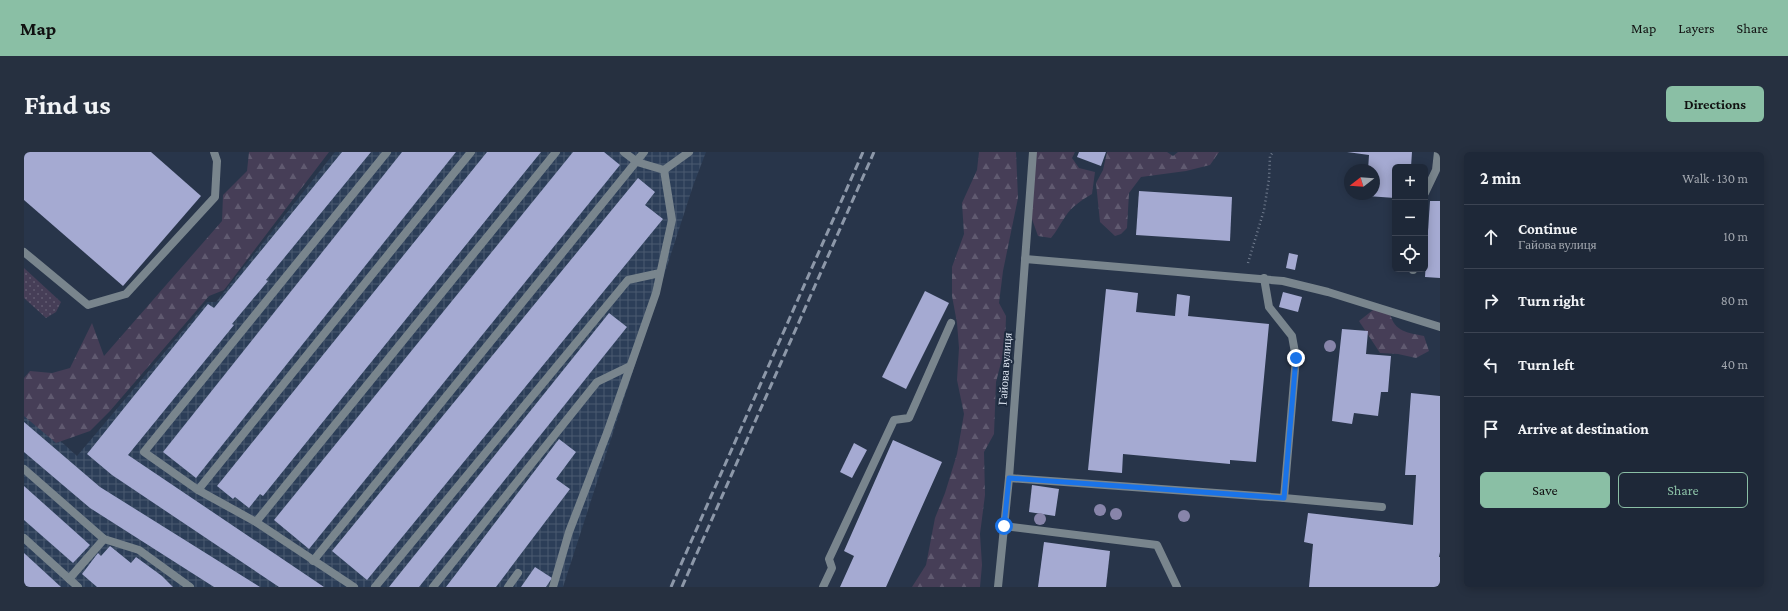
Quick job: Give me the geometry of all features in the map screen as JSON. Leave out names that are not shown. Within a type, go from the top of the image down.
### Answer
[{"type":"street","points":[[24,252],[88,305],[126,294],[215,197],[217,161],[214,152]]},
{"type":"street","points":[[354,587],[256,522],[198,490],[144,452],[387,152]]},
{"type":"street","points":[[198,490],[471,152]]},
{"type":"street","points":[[256,522],[556,152]]},
{"type":"street","points":[[624,152],[637,162],[664,170]]},
{"type":"street","points":[[313,561],[644,152]]},
{"type":"street","points":[[664,170],[689,152]]},
{"type":"street","name":"Гайова вулиця","points":[[998,587],[1009,478],[1034,152]]},
{"type":"street","points":[[1428,187],[1436,170],[1438,152]]},
{"type":"street","points":[[553,587],[569,532],[607,433],[656,293],[672,220],[664,170]]},
{"type":"street","points":[[1025,259],[1283,280],[1328,292],[1440,327]]},
{"type":"street","points":[[375,587],[628,280],[660,273]]},
{"type":"street","points":[[1264,278],[1269,307],[1292,336],[1296,358],[1284,498]]},
{"type":"street","points":[[823,587],[832,568],[829,559],[894,420],[909,418],[951,323]]},
{"type":"street","points":[[433,587],[597,382],[630,366]]},
{"type":"street","points":[[24,469],[104,538],[139,550],[190,587]]},
{"type":"street","points":[[1009,478],[1284,498],[1382,507]]},
{"type":"street","points":[[1004,526],[1157,544],[1177,587]]},
{"type":"street","points":[[24,538],[78,587]]},
{"type":"street","points":[[69,579],[104,538]]},
{"type":"street","points":[[508,587],[518,573]]},
{"type":"path","points":[[1243,277],[1264,210],[1269,180],[1270,156],[1273,152]]},
{"type":"shaded area","points":[[335,152],[706,152],[693,186],[563,587],[24,587],[24,408],[77,456],[207,302],[216,302]]},
{"type":"green space","points":[[249,152],[329,152],[224,290],[209,296],[110,411],[90,431],[56,443],[24,416],[24,378],[30,371],[52,373],[70,368],[92,323],[104,356],[222,221],[223,195],[247,171]]},
{"type":"green space","points":[[979,152],[1016,152],[1018,198],[1003,271],[999,303],[1006,316],[1005,347],[996,382],[994,434],[984,452],[985,495],[980,534],[982,565],[980,587],[912,587],[926,565],[935,518],[945,493],[957,454],[964,414],[957,380],[959,348],[957,323],[952,296],[952,267],[964,234],[962,203],[977,170]]},
{"type":"green space","points":[[1030,152],[1075,152],[1072,158],[1079,168],[1095,172],[1092,194],[1074,206],[1051,238],[1038,236],[1028,208]]},
{"type":"green space","points":[[1107,152],[1167,152],[1173,156],[1178,152],[1219,152],[1210,165],[1186,171],[1141,177],[1129,193],[1127,228],[1121,234],[1115,236],[1100,222],[1096,183],[1103,170]]},
{"type":"green space","points":[[24,268],[61,302],[56,312],[46,318],[24,298]]},
{"type":"green space","points":[[1389,309],[1393,322],[1400,329],[1405,332],[1424,336],[1429,351],[1416,358],[1398,354],[1380,353],[1359,321],[1373,310]]},
{"type":"building","points":[[24,152],[151,152],[201,196],[123,286],[24,200]]},
{"type":"building","points":[[342,152],[371,152],[266,280],[268,281],[232,324],[234,325],[128,455],[324,587],[279,587],[112,475],[87,454],[208,304],[214,308]]},
{"type":"building","points":[[402,152],[456,152],[196,478],[163,452]]},
{"type":"building","points":[[487,152],[541,152],[263,496],[260,494],[249,508],[235,497],[233,499],[217,486]]},
{"type":"building","points":[[573,152],[604,152],[620,165],[309,549],[274,520]]},
{"type":"building","points":[[1079,152],[1106,152],[1101,166],[1077,157]]},
{"type":"building","points":[[1347,152],[1412,152],[1411,164],[1392,164],[1392,198],[1380,197],[1380,164],[1368,164],[1369,155]]},
{"type":"building","points":[[638,178],[655,192],[645,205],[663,219],[367,580],[332,551]]},
{"type":"building","points":[[1139,191],[1232,197],[1230,241],[1136,235]]},
{"type":"building","points":[[1430,201],[1440,201],[1440,278],[1425,277],[1425,272],[1428,272]]},
{"type":"building","points":[[1289,253],[1298,255],[1295,270],[1286,268]]},
{"type":"building","points":[[1106,289],[1138,293],[1136,312],[1175,316],[1177,294],[1190,296],[1188,316],[1269,324],[1256,462],[1230,460],[1230,464],[1123,454],[1122,473],[1088,470]]},
{"type":"building","points":[[925,291],[949,303],[906,389],[882,377]]},
{"type":"building","points":[[1283,292],[1302,297],[1298,312],[1279,307]]},
{"type":"building","points":[[609,313],[627,327],[419,587],[389,587]]},
{"type":"building","points":[[1342,329],[1368,331],[1366,354],[1391,356],[1388,392],[1381,392],[1378,416],[1354,413],[1352,424],[1332,421]]},
{"type":"building","points":[[1411,393],[1440,396],[1440,587],[1309,587],[1313,544],[1304,542],[1308,513],[1413,525],[1416,475],[1405,475]]},
{"type":"building","points":[[24,422],[100,487],[260,587],[214,587],[90,508],[24,452]]},
{"type":"building","points":[[559,439],[576,452],[556,479],[570,489],[496,587],[446,587]]},
{"type":"building","points":[[893,440],[942,462],[886,587],[840,587],[854,556],[844,551]]},
{"type":"building","points":[[854,443],[867,450],[852,478],[840,472]]},
{"type":"building","points":[[1032,485],[1059,489],[1055,516],[1029,512]]},
{"type":"building","points":[[24,486],[90,545],[73,563],[24,520]]},
{"type":"building","points":[[1044,542],[1110,551],[1106,587],[1038,587]]},
{"type":"building","points":[[110,546],[131,563],[136,557],[162,576],[173,587],[97,587],[82,574],[98,553],[101,556]]},
{"type":"building","points":[[24,553],[61,587],[24,587]]},
{"type":"building","points":[[535,567],[552,578],[546,587],[521,587]]},
{"type":"railway","points":[[671,587],[863,152]]},
{"type":"railway","points":[[682,587],[874,152]]},
{"type":"route","points":[[1004,526],[1009,478],[1284,498],[1296,358]]}]
